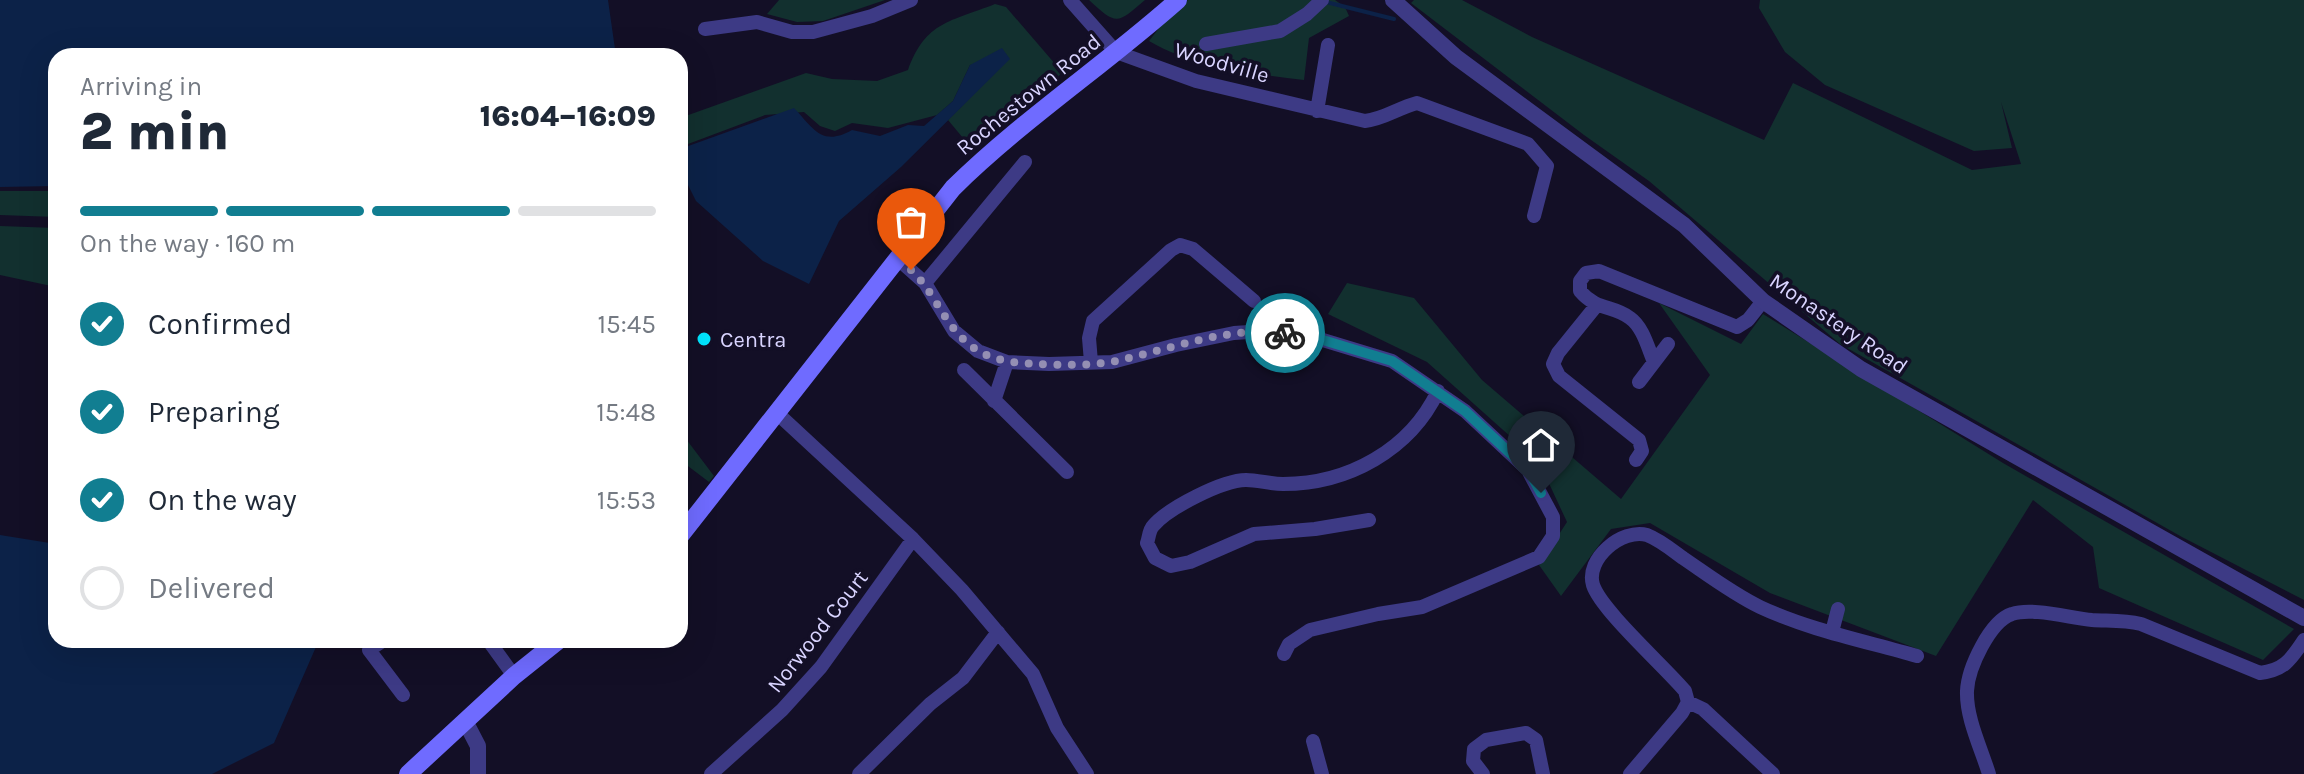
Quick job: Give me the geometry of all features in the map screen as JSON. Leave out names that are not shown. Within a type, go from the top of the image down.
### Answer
[{"type":"main road","name":"Rochestown Road","points":[[688,526],[953,188],[991,150],[1178,0]]},
{"type":"main road","points":[[408,774],[514,676],[549,648]]},
{"type":"street","points":[[705,29],[757,22],[792,32],[813,32],[872,16],[911,0]]},
{"type":"street","points":[[1070,0],[1116,52]]},
{"type":"street","name":"Monastery Road","points":[[1393,0],[1456,57],[1684,225],[1763,301],[1861,369],[2304,618]]},
{"type":"street","points":[[1206,44],[1280,31],[1318,4]]},
{"type":"street","points":[[1317,111],[1328,45]]},
{"type":"street","name":"Woodville","points":[[1116,52],[1196,81],[1365,121],[1382,119],[1417,103],[1528,144],[1547,166],[1534,216]]},
{"type":"street","points":[[925,283],[1025,162]]},
{"type":"street","points":[[1091,362],[1089,338],[1093,321],[1180,245],[1193,249],[1254,301]]},
{"type":"street","points":[[897,258],[925,283],[954,331],[978,351],[1007,362],[1112,362],[1234,333],[1264,331],[1313,337],[1392,361],[1465,411],[1528,470],[1553,517],[1553,536],[1539,557],[1422,607],[1310,630],[1289,644],[1284,654]]},
{"type":"street","points":[[1654,362],[1638,325],[1628,316],[1596,306],[1580,291],[1580,281],[1586,273],[1599,271],[1737,327],[1748,320],[1763,301]]},
{"type":"street","points":[[1596,306],[1558,353],[1553,364],[1559,376],[1639,440],[1642,451],[1636,460]]},
{"type":"street","points":[[1639,382],[1668,344]]},
{"type":"street","points":[[994,401],[1007,362]]},
{"type":"street","points":[[964,370],[1067,472]]},
{"type":"street","points":[[1369,520],[1315,529],[1254,534],[1190,562],[1171,566],[1155,558],[1147,543],[1151,527],[1208,490],[1244,480],[1281,484],[1314,482],[1380,458],[1402,442],[1421,420],[1438,391]]},
{"type":"street","points":[[778,414],[913,539],[962,590],[1033,674],[1057,728],[1087,774]]},
{"type":"street","points":[[1630,774],[1688,702],[1685,691],[1608,608],[1593,585],[1595,564],[1606,550],[1621,539],[1637,534],[1647,535],[1761,608],[1917,656]]},
{"type":"street","name":"Norwood Court","points":[[711,774],[782,710],[821,667],[913,539]]},
{"type":"street","points":[[1832,632],[1838,609]]},
{"type":"street","points":[[1989,774],[1969,708],[1968,680],[1989,632],[2013,613],[2131,621],[2260,673],[2276,671],[2291,659],[2304,640]]},
{"type":"street","points":[[859,774],[930,704],[963,678],[998,632]]},
{"type":"street","points":[[372,648],[369,650],[403,695]]},
{"type":"street","points":[[494,648],[514,676]]},
{"type":"street","points":[[1688,702],[1703,709],[1773,774]]},
{"type":"street","points":[[465,721],[478,746],[478,774]]},
{"type":"street","points":[[1483,774],[1473,761],[1474,749],[1486,740],[1526,733],[1536,740],[1543,774]]},
{"type":"street","points":[[1313,741],[1322,774]]},
{"type":"green space","points":[[779,0],[885,0],[823,21],[797,22],[767,14]]},
{"type":"green space","points":[[1089,0],[1145,0],[1117,19]]},
{"type":"green space","points":[[1188,0],[1335,0],[1345,7],[1349,16],[1309,38],[1304,80],[1205,64],[1149,41],[1166,19]]},
{"type":"green space","points":[[1414,0],[1462,0],[1532,37],[1764,140],[1793,83],[1972,170],[2021,164],[2001,102],[2012,148],[1974,151],[1825,85],[1785,52],[1759,8],[1760,0],[2304,0],[2304,600],[2182,537],[1840,344],[1649,181],[1411,3]]},
{"type":"green space","points":[[995,4],[1006,7],[1062,72],[1050,87],[973,150],[948,120],[1009,59],[970,65],[953,101],[937,115],[888,128],[852,123],[835,131],[820,126],[804,112],[765,115],[688,144],[688,115],[806,73],[832,79],[877,81],[908,70],[923,42],[941,25]]},
{"type":"green space","points":[[0,191],[48,191],[48,217],[0,215]]},
{"type":"green space","points":[[0,226],[48,228],[48,285],[0,275]]},
{"type":"green space","points":[[1347,283],[1414,298],[1482,380],[1621,499],[1710,375],[1659,303],[1741,344],[1763,314],[2003,463],[2294,629],[2263,660],[2099,588],[2093,547],[2033,500],[1936,656],[1770,593],[1650,523],[1611,529],[1561,596],[1539,565],[1567,522],[1539,462],[1427,362],[1328,314]]},
{"type":"green space","points":[[688,442],[714,476],[709,482],[688,466]]},
{"type":"water","points":[[0,0],[608,0],[615,48],[48,48],[48,186],[0,187]]},
{"type":"water","points":[[1002,48],[1010,59],[901,167],[839,221],[809,284],[763,261],[696,201],[688,185],[688,146],[794,108],[813,129],[833,137],[852,130],[880,136],[908,125],[924,126],[953,101],[970,65]]},
{"type":"water","points":[[0,535],[48,543],[48,648],[316,648],[274,743],[212,774],[0,774]]},
{"type":"waterway","points":[[1326,2],[1394,19]]},
{"type":"way so far","points":[[911,270],[925,283],[954,331],[978,351],[1007,362],[1112,362],[1234,333],[1285,333]]},
{"type":"place","name":"Centra","points":[[704,339]]},
{"type":"route","points":[[1285,333],[1313,337],[1392,361],[1465,411],[1528,470],[1541,493]]}]
